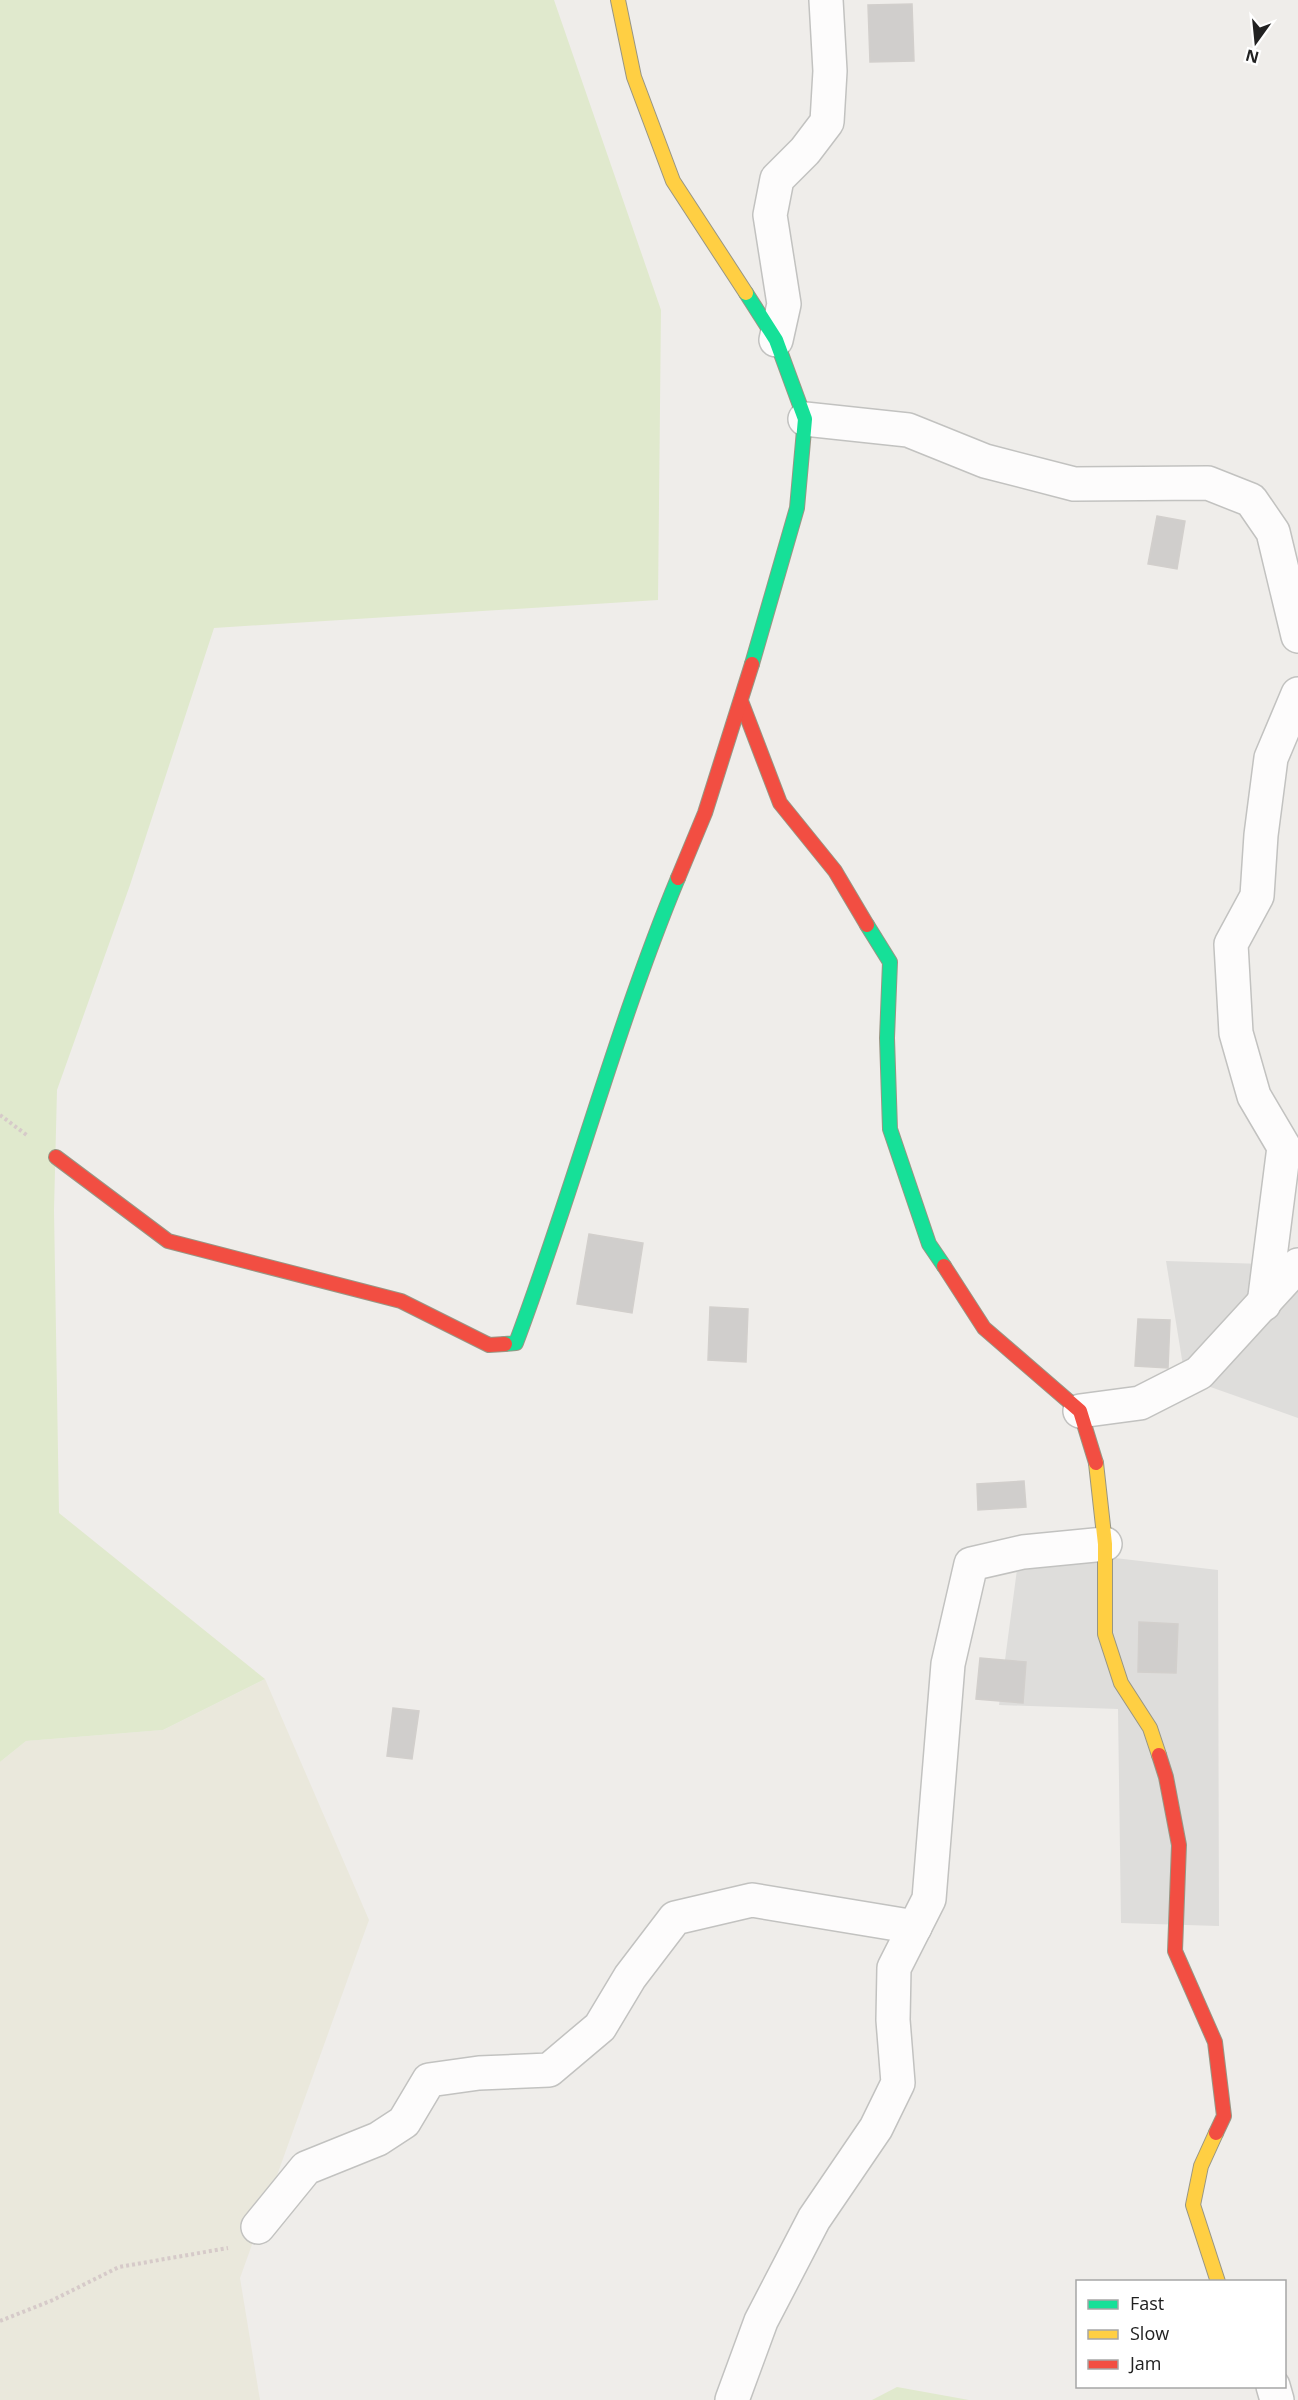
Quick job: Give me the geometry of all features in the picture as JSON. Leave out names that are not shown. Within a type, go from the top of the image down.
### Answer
[{"type":"street","points":[[56,1157],[168,1241],[401,1301],[489,1345],[516,1342],[555,1242],[650,946],[705,813],[741,701],[797,508],[805,419],[776,340],[673,180],[634,77],[618,0]]},
{"type":"street","points":[[776,340],[784,304],[770,215],[777,179],[805,151],[827,122],[830,70],[826,0]]},
{"type":"street","points":[[805,419],[908,430],[985,461],[1074,484],[1208,483],[1251,500],[1289,561],[1298,636]]},
{"type":"street","points":[[1264,1304],[1284,1147],[1254,1096],[1236,1033],[1231,944],[1257,896],[1261,836],[1271,758],[1298,694]]},
{"type":"street","points":[[741,701],[780,803],[835,871],[890,962],[887,1038],[890,1129],[929,1244],[984,1328],[1080,1411],[1098,1470],[1105,1544],[1105,1634],[1121,1683],[1150,1728],[1166,1777],[1179,1845],[1175,1951],[1215,2042],[1224,2116],[1202,2166],[1193,2205],[1217,2280]]},
{"type":"street","points":[[1080,1411],[1140,1403],[1199,1372],[1298,1265]]},
{"type":"street","points":[[732,2400],[761,2321],[814,2219],[876,2128],[898,2083],[893,2020],[894,1968],[929,1899],[948,1664],[971,1564],[1023,1552],[1105,1544]]},
{"type":"street","points":[[258,2228],[306,2168],[378,2139],[404,2122],[429,2080],[478,2073],[549,2070],[600,2027],[630,1977],[675,1918],[752,1900],[915,1927]]},
{"type":"path","points":[[0,2320],[53,2300],[119,2267],[225,2251],[258,2228]]},
{"type":"shaded area","points":[[1166,1261],[1298,1265],[1298,1418],[1185,1378]]},
{"type":"shaded area","points":[[1020,1547],[1218,1570],[1219,1926],[1121,1923],[1118,1709],[999,1705]]},
{"type":"shaded area","points":[[265,1679],[369,1920],[240,2278],[260,2400],[0,2400],[0,1762],[26,1741],[163,1730]]},
{"type":"green space","points":[[0,0],[554,0],[661,310],[658,600],[214,628],[130,885],[57,1090],[54,1210],[59,1513],[265,1679],[163,1730],[26,1741],[0,1762]]},
{"type":"green space","points":[[897,2387],[969,2400],[872,2400]]},
{"type":"building","points":[[912,4],[914,61],[870,62],[868,5]]},
{"type":"building","points":[[1157,516],[1185,521],[1177,569],[1148,564]]},
{"type":"building","points":[[589,1234],[643,1243],[632,1313],[577,1304]]},
{"type":"building","points":[[710,1307],[748,1309],[746,1362],[708,1360]]},
{"type":"building","points":[[1138,1319],[1170,1320],[1168,1368],[1135,1366]]},
{"type":"building","points":[[1024,1481],[1026,1507],[978,1510],[977,1484]]},
{"type":"building","points":[[1139,1622],[1178,1624],[1176,1673],[1138,1672]]},
{"type":"building","points":[[980,1658],[1026,1662],[1023,1703],[976,1699]]},
{"type":"building","points":[[393,1708],[419,1711],[412,1759],[387,1756]]},
{"type":"traffic: fast","points":[[746,293],[776,340],[805,419],[797,508],[752,664]]},
{"type":"traffic: fast","points":[[505,1344],[516,1343],[634,993],[678,878]]},
{"type":"traffic: fast","points":[[867,925],[890,962],[887,1038],[890,1129],[929,1244],[944,1266]]},
{"type":"traffic: slow","points":[[618,0],[634,77],[673,181],[746,293]]},
{"type":"traffic: slow","points":[[1096,1463],[1105,1544],[1105,1634],[1121,1683],[1150,1728],[1159,1755]]},
{"type":"traffic: slow","points":[[1216,2133],[1201,2166],[1193,2205],[1217,2280]]},
{"type":"traffic: jam","points":[[678,878],[705,813],[752,664]]},
{"type":"traffic: jam","points":[[741,701],[780,803],[835,871],[867,925]]},
{"type":"traffic: jam","points":[[56,1157],[168,1241],[401,1301],[489,1345],[505,1344]]},
{"type":"traffic: jam","points":[[944,1266],[984,1328],[1080,1411],[1096,1463]]},
{"type":"traffic: jam","points":[[1159,1755],[1166,1777],[1179,1845],[1175,1951],[1215,2042],[1224,2116],[1216,2133]]}]
